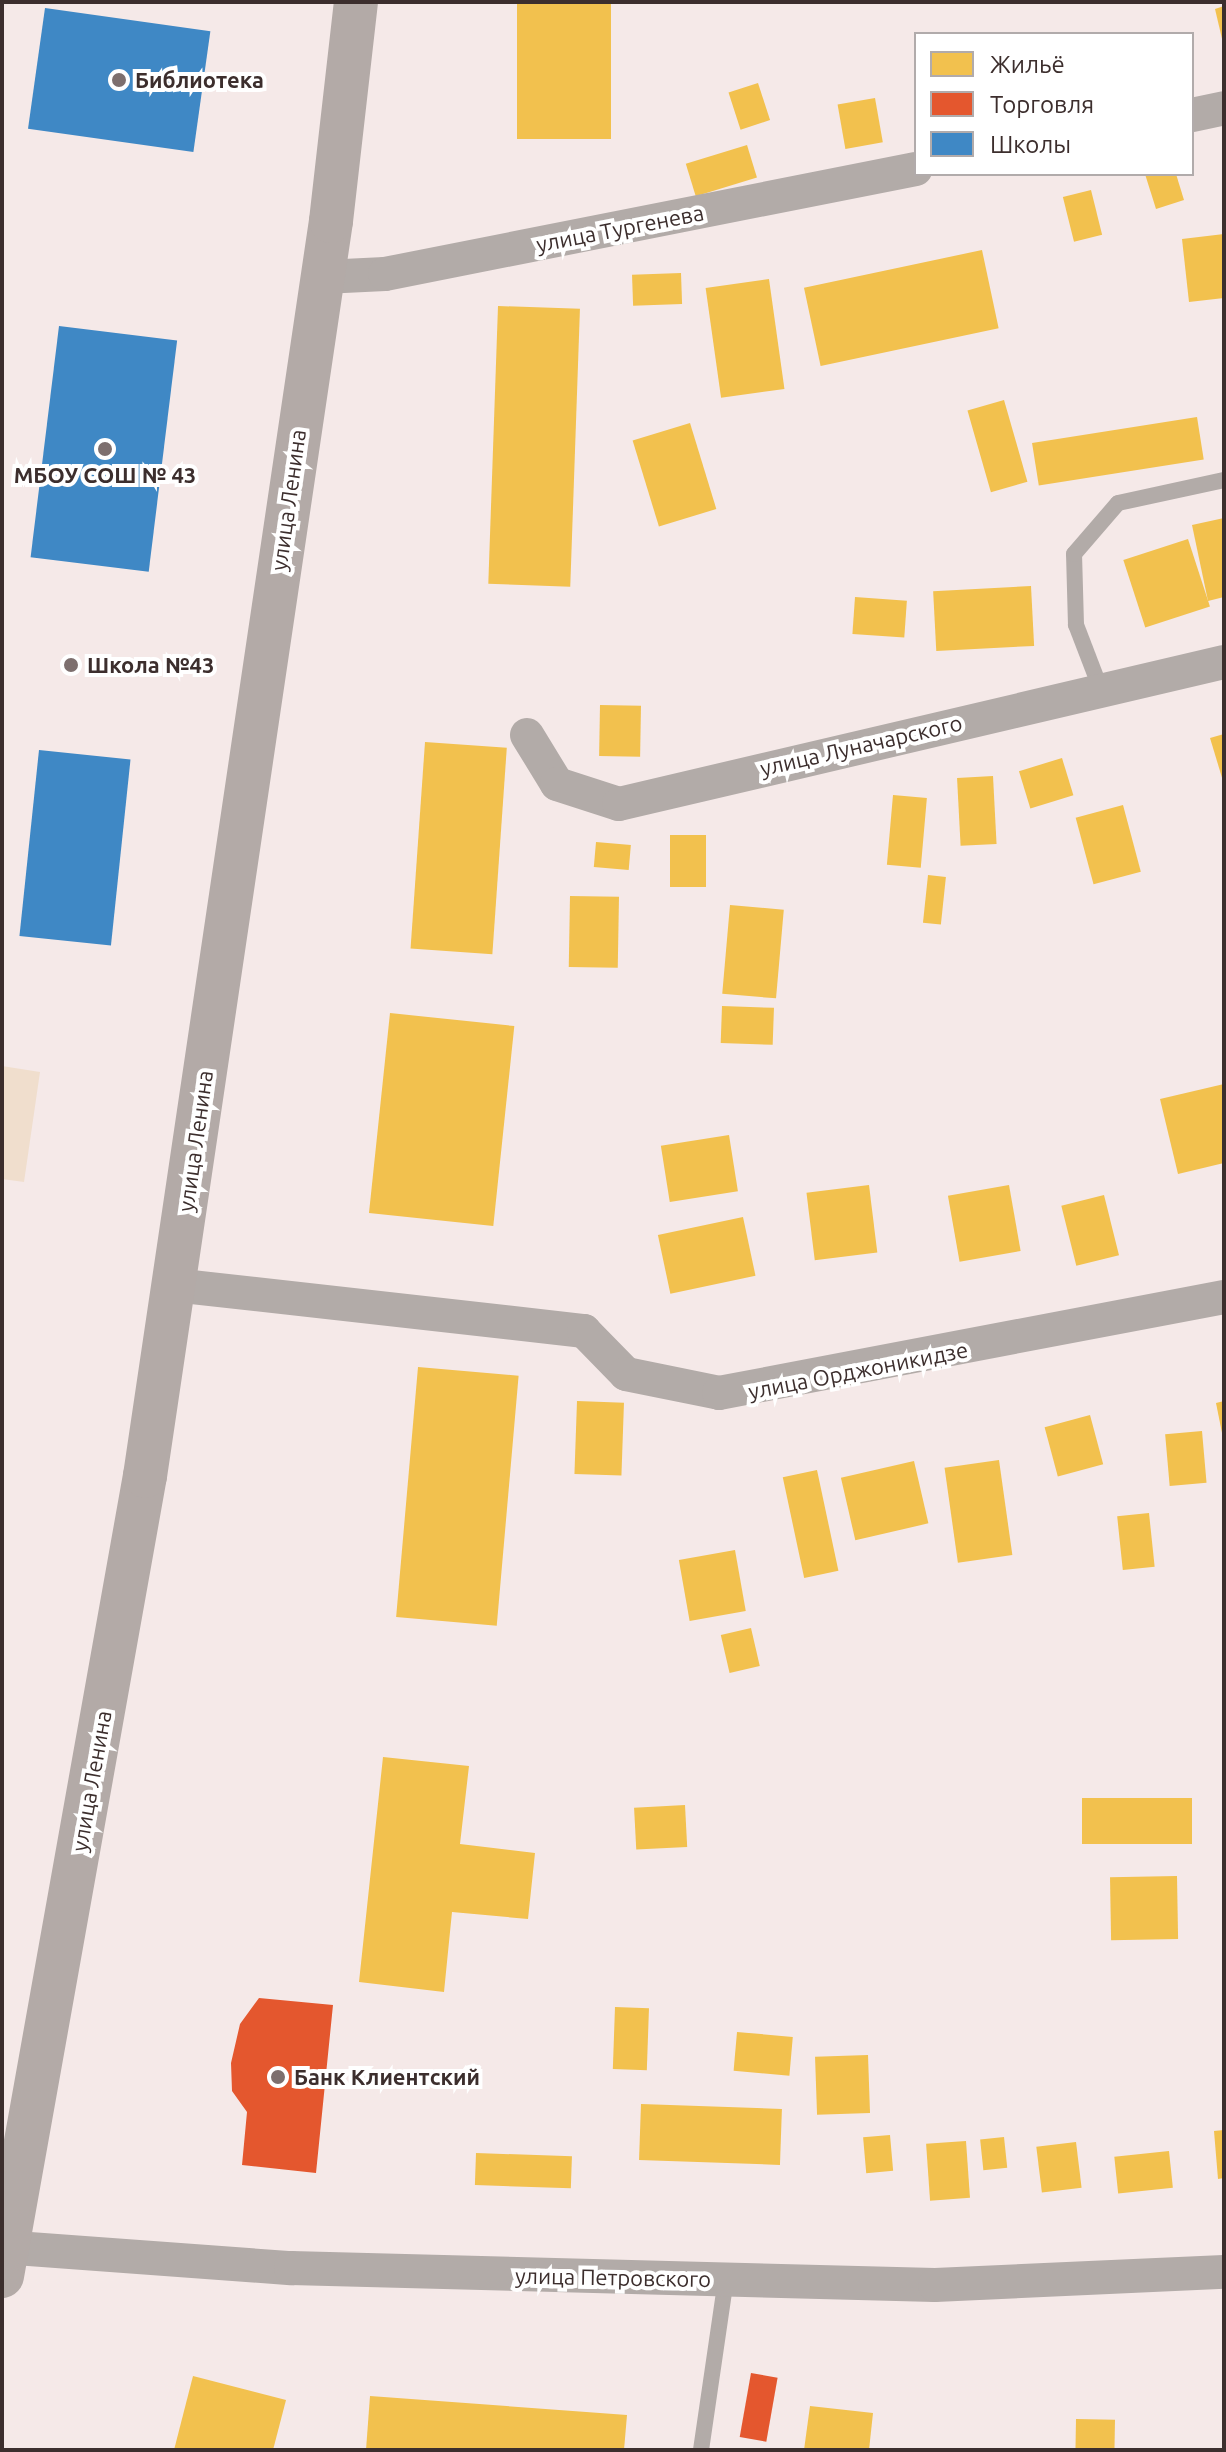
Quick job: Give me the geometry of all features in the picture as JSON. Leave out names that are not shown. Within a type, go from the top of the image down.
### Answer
[{"type":"street","name":"улица Ленина","points":[[4,2257],[174,1285],[323,277],[356,2]]},
{"type":"street","points":[[1194,115],[1224,108]]},
{"type":"street","name":"улица Тургенева","points":[[323,277],[385,274],[914,169]]},
{"type":"street","name":"улица Луначарского","points":[[527,735],[557,784],[619,804],[1224,662]]},
{"type":"street","name":"улица Орджоникидзе","points":[[174,1285],[584,1331],[626,1374],[719,1393],[1224,1297]]},
{"type":"street","name":"улица Петровского","points":[[4,2257],[935,2285],[1224,2272]]},
{"type":"lane","points":[[1101,690],[1076,625],[1074,554],[1118,503],[1224,480]]},
{"type":"lane","points":[[701,2450],[726,2279]]},
{"type":"shaded area","points":[[2,1066],[40,1072],[24,1182],[2,1179]]},
{"type":"building: Жильё","points":[[517,2],[611,2],[611,139],[517,139]]},
{"type":"building: Жильё","points":[[1224,6],[1224,42],[1223,43],[1215,9]]},
{"type":"building: Жильё","points":[[758,83],[770,120],[741,130],[729,93]]},
{"type":"building: Жильё","points":[[875,98],[883,142],[845,149],[838,105]]},
{"type":"building: Жильё","points":[[747,145],[757,178],[696,196],[686,164]]},
{"type":"building: Жильё","points":[[1146,176],[1177,176],[1184,200],[1156,209]]},
{"type":"building: Жильё","points":[[1091,190],[1102,235],[1074,242],[1063,197]]},
{"type":"building: Жильё","points":[[1224,234],[1224,298],[1189,302],[1182,239]]},
{"type":"building: Жильё","points":[[982,250],[999,328],[821,366],[804,288]]},
{"type":"building: Жильё","points":[[681,273],[682,304],[633,306],[632,275]]},
{"type":"building: Жильё","points":[[769,279],[784,389],[721,398],[706,288]]},
{"type":"building: Жильё","points":[[498,306],[580,309],[570,587],[488,584]]},
{"type":"building: Жильё","points":[[1004,400],[1027,482],[991,492],[967,410]]},
{"type":"building: Жильё","points":[[1197,417],[1204,459],[1039,486],[1032,443]]},
{"type":"building: Жильё","points":[[690,423],[716,509],[659,527],[633,441]]},
{"type":"building: Жильё","points":[[1224,518],[1224,597],[1208,601],[1192,525]]},
{"type":"building: Жильё","points":[[1188,539],[1210,607],[1145,628],[1123,560]]},
{"type":"building: Жильё","points":[[1031,586],[1034,646],[936,651],[933,591]]},
{"type":"building: Жильё","points":[[855,597],[907,601],[904,638],[852,634]]},
{"type":"building: Жильё","points":[[600,705],[641,706],[640,757],[599,756]]},
{"type":"building: Жильё","points":[[1224,734],[1224,781],[1223,781],[1210,738]]},
{"type":"building: Жильё","points":[[425,742],[507,748],[492,954],[411,948]]},
{"type":"building: Жильё","points":[[1062,758],[1073,795],[1030,808],[1019,771]]},
{"type":"building: Жильё","points":[[993,776],[997,844],[961,846],[957,778]]},
{"type":"building: Жильё","points":[[893,795],[927,798],[921,868],[887,865]]},
{"type":"building: Жильё","points":[[1123,805],[1141,872],[1094,884],[1076,818]]},
{"type":"building: Жильё","points":[[670,835],[706,835],[706,887],[670,887]]},
{"type":"building: Жильё","points":[[596,842],[631,845],[629,870],[594,867]]},
{"type":"building: Жильё","points":[[928,875],[946,877],[941,925],[923,923]]},
{"type":"building: Жильё","points":[[570,896],[619,897],[618,968],[569,967]]},
{"type":"building: Жильё","points":[[730,905],[784,910],[776,998],[722,994]]},
{"type":"building: Жильё","points":[[722,1006],[774,1008],[773,1045],[721,1043]]},
{"type":"building: Жильё","points":[[390,1013],[514,1026],[493,1226],[369,1213]]},
{"type":"building: Жильё","points":[[1224,1084],[1224,1163],[1178,1174],[1160,1099]]},
{"type":"building: Жильё","points":[[729,1135],[738,1191],[670,1202],[661,1146]]},
{"type":"building: Жильё","points":[[869,1185],[877,1252],[815,1260],[806,1193]]},
{"type":"building: Жильё","points":[[1009,1185],[1021,1251],[960,1262],[948,1196]]},
{"type":"building: Жильё","points":[[1104,1195],[1119,1255],[1076,1266],[1061,1206]]},
{"type":"building: Жильё","points":[[743,1217],[755,1276],[670,1294],[658,1235]]},
{"type":"building: Жильё","points":[[418,1367],[519,1376],[497,1626],[396,1617]]},
{"type":"building: Жильё","points":[[577,1401],[624,1403],[621,1476],[574,1474]]},
{"type":"building: Жильё","points":[[1224,1401],[1224,1437],[1223,1438],[1216,1403]]},
{"type":"building: Жильё","points":[[1090,1415],[1103,1464],[1058,1476],[1045,1427]]},
{"type":"building: Жильё","points":[[1202,1431],[1207,1483],[1170,1486],[1165,1434]]},
{"type":"building: Жильё","points":[[999,1460],[1012,1555],[958,1563],[945,1468]]},
{"type":"building: Жильё","points":[[914,1461],[928,1523],[855,1540],[841,1478]]},
{"type":"building: Жильё","points":[[817,1470],[838,1571],[804,1578],[783,1477]]},
{"type":"building: Жильё","points":[[1149,1513],[1155,1567],[1123,1570],[1117,1516]]},
{"type":"building: Жильё","points":[[735,1550],[746,1611],[690,1621],[679,1560]]},
{"type":"building: Жильё","points":[[751,1628],[760,1666],[730,1673],[721,1635]]},
{"type":"building: Жильё","points":[[383,1757],[469,1766],[460,1844],[535,1853],[528,1919],[452,1912],[444,1992],[359,1982]]},
{"type":"building: Жильё","points":[[1082,1798],[1192,1798],[1192,1844],[1082,1844]]},
{"type":"building: Жильё","points":[[685,1805],[687,1847],[636,1850],[634,1808]]},
{"type":"building: Жильё","points":[[1177,1876],[1178,1939],[1111,1940],[1110,1877]]},
{"type":"building: Жильё","points":[[615,2007],[649,2008],[647,2070],[613,2069]]},
{"type":"building: Жильё","points":[[737,2032],[793,2037],[789,2076],[734,2071]]},
{"type":"building: Жильё","points":[[868,2055],[870,2113],[817,2115],[815,2057]]},
{"type":"building: Жильё","points":[[641,2104],[782,2109],[780,2165],[639,2160]]},
{"type":"building: Жильё","points":[[1224,2130],[1224,2178],[1218,2179],[1214,2131]]},
{"type":"building: Жильё","points":[[890,2135],[893,2171],[866,2173],[863,2137]]},
{"type":"building: Жильё","points":[[1004,2137],[1007,2168],[983,2170],[980,2140]]},
{"type":"building: Жильё","points":[[966,2141],[970,2198],[930,2201],[926,2144]]},
{"type":"building: Жильё","points":[[1076,2142],[1082,2188],[1042,2193],[1036,2147]]},
{"type":"building: Жильё","points":[[1169,2151],[1173,2188],[1118,2194],[1114,2157]]},
{"type":"building: Жильё","points":[[476,2153],[572,2156],[571,2188],[475,2185]]},
{"type":"building: Жильё","points":[[193,2376],[286,2400],[273,2450],[174,2450]]},
{"type":"building: Жильё","points":[[370,2396],[627,2415],[624,2450],[366,2450]]},
{"type":"building: Жильё","points":[[810,2406],[873,2413],[869,2450],[804,2450]]},
{"type":"building: Жильё","points":[[1076,2419],[1115,2420],[1114,2450],[1075,2450]]},
{"type":"building: Торговля","name":"Банк Клиентский","points":[[259,1998],[333,2005],[316,2173],[242,2165],[247,2112],[232,2091],[231,2063],[240,2024]]},
{"type":"building: Торговля","points":[[751,2373],[778,2378],[766,2442],[740,2437]]},
{"type":"building: Школы","name":"Библиотека","points":[[45,8],[210,31],[193,152],[28,129]]},
{"type":"building: Школы","name":"МБОУ СОШ № 43","points":[[59,326],[177,341],[149,572],[31,557]]},
{"type":"building: Школы","points":[[39,750],[130,760],[111,946],[19,936]]},
{"type":"place","name":"Библиотека","points":[[119,80]]},
{"type":"place","name":"МБОУ СОШ № 43","points":[[105,449]]},
{"type":"place","name":"Школа №43","points":[[71,665]]},
{"type":"place","name":"Банк Клиентский","points":[[278,2077]]}]
